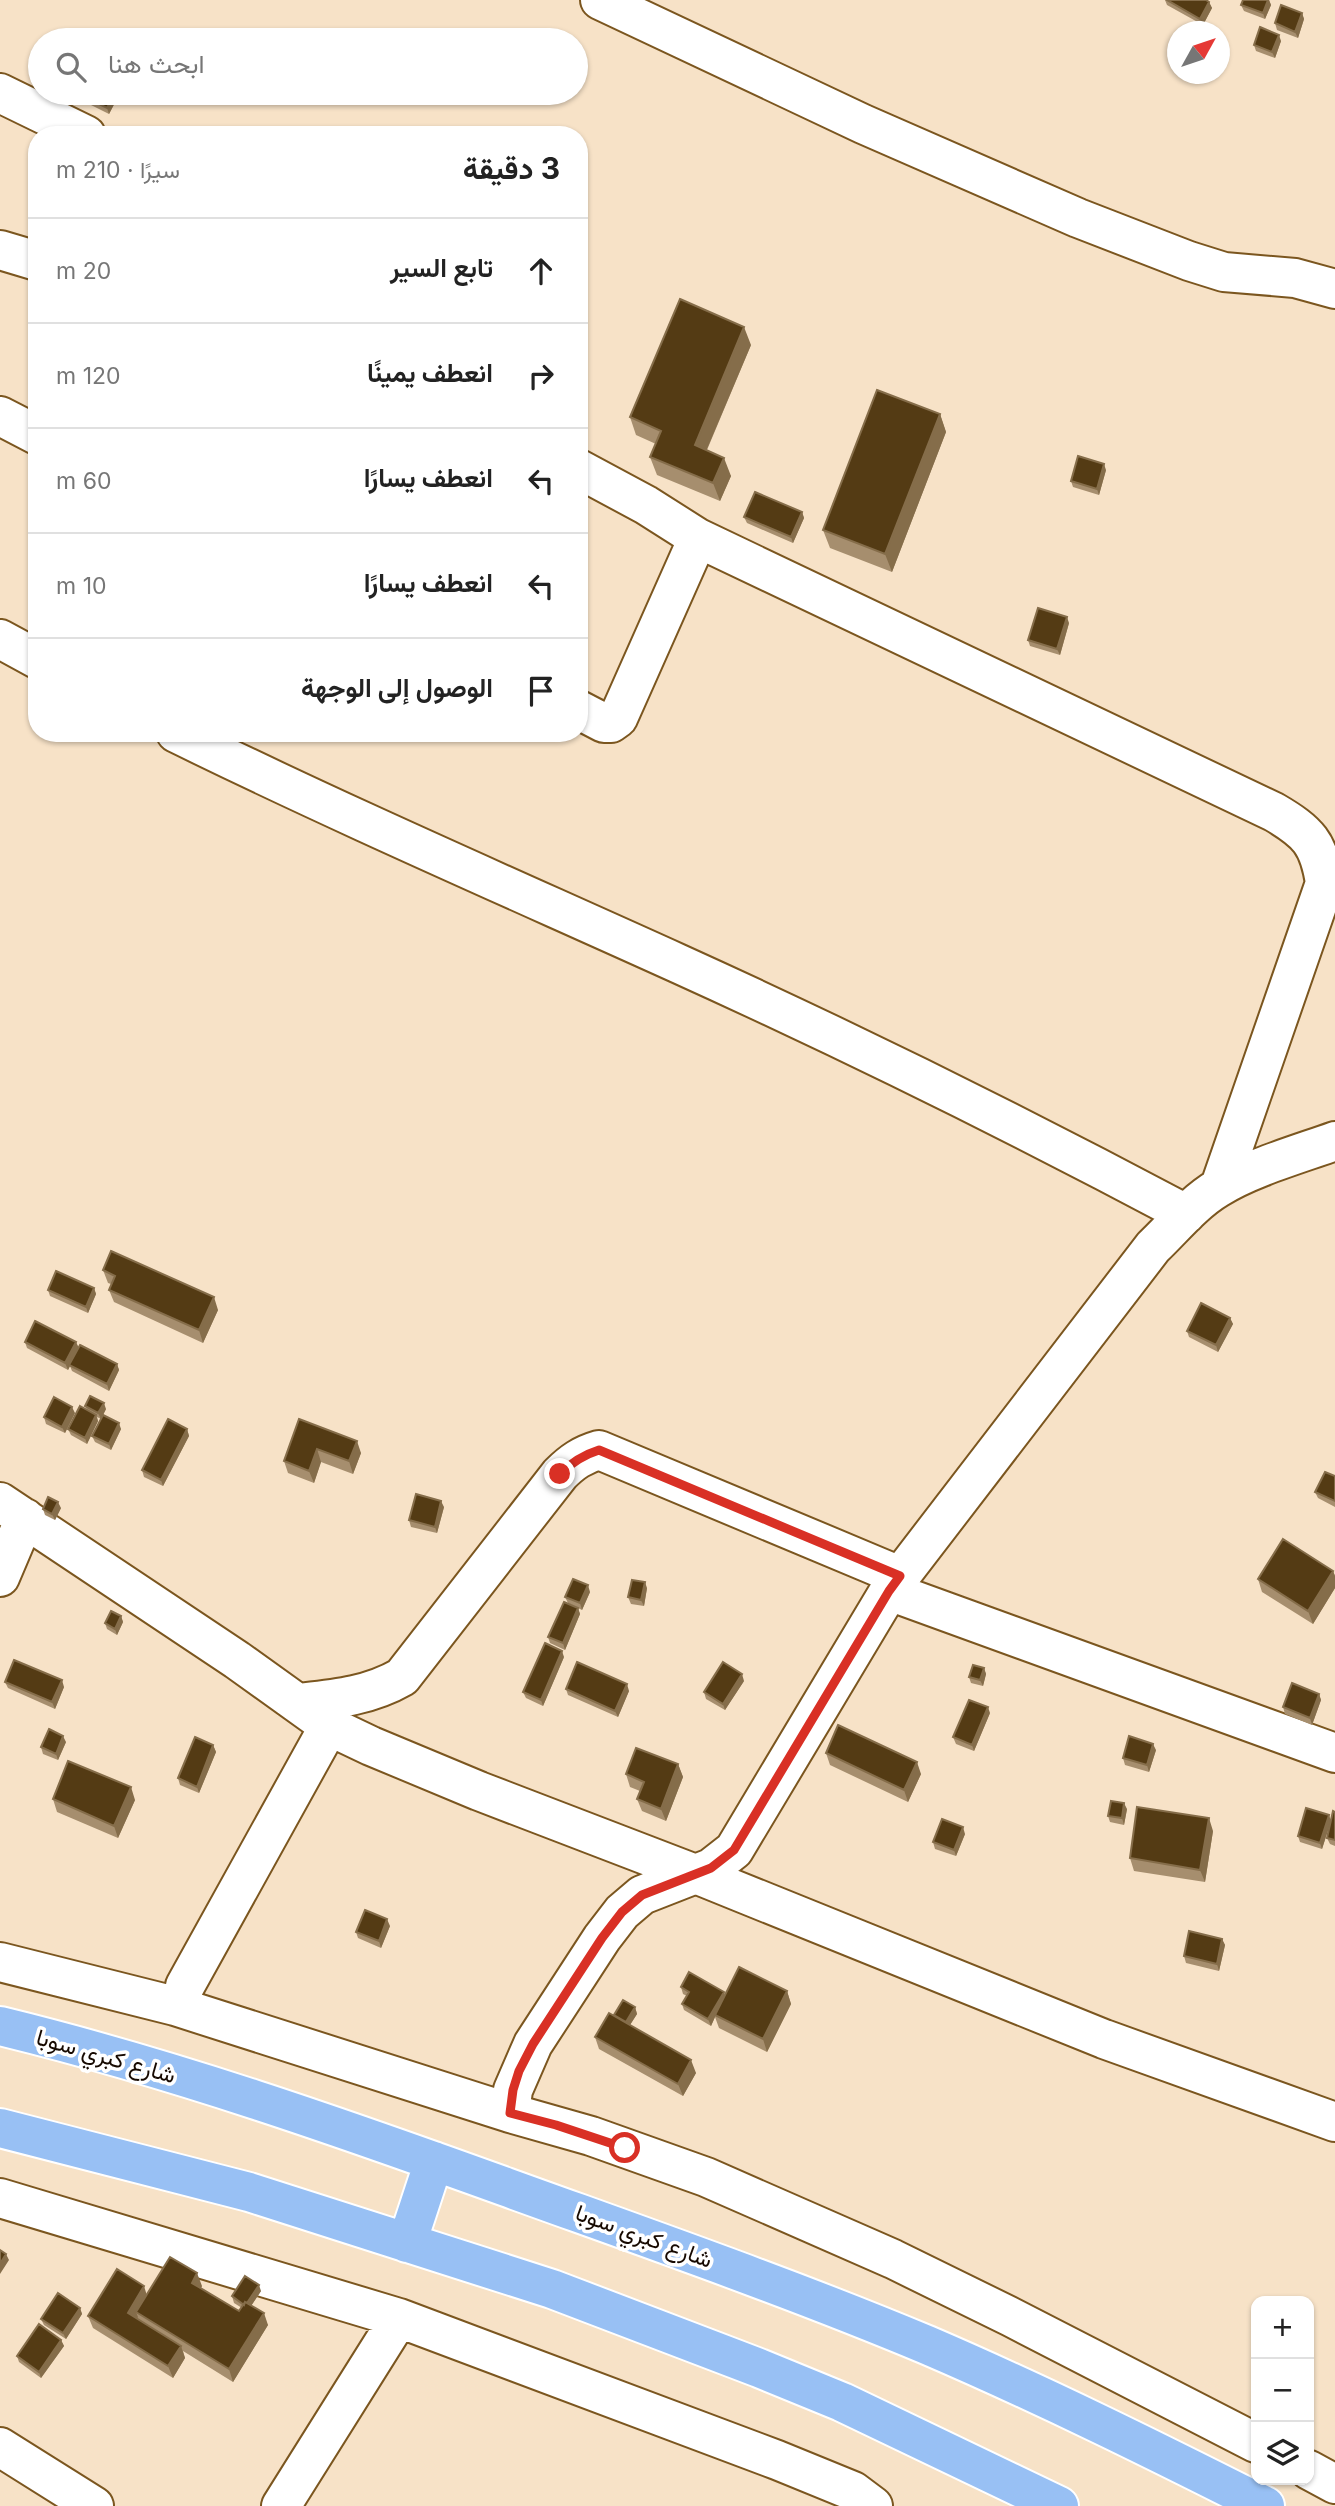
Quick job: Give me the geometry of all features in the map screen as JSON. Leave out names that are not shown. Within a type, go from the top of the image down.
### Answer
[{"type":"highway","name":"شارع كبري سوبا","points":[[0,2025],[232,2093],[434,2161],[716,2263],[925,2345],[998,2377],[1265,2506]]},
{"type":"highway","points":[[0,2128],[249,2192],[552,2289],[842,2402],[1059,2506]]},
{"type":"highway","points":[[407,2243],[434,2161]]},
{"type":"street","points":[[600,0],[863,124],[1091,223],[1224,272],[1296,278],[1335,289]]},
{"type":"street","points":[[0,93],[68,126]]},
{"type":"street","points":[[0,250],[28,258]]},
{"type":"street","points":[[0,416],[28,430]]},
{"type":"street","points":[[588,474],[646,505],[698,538],[1274,812],[1295,824],[1311,839],[1321,859],[1325,883],[1220,1186]]},
{"type":"street","points":[[588,715],[604,723],[611,723],[618,718],[698,538]]},
{"type":"street","points":[[0,639],[28,654]]},
{"type":"street","points":[[195,742],[320,803],[680,965],[1060,1147],[1186,1214]]},
{"type":"street","points":[[511,2102],[519,2071],[546,2022],[622,1912],[642,1895],[698,1875],[734,1850],[894,1583],[1153,1247],[1186,1214],[1220,1186],[1335,1141]]},
{"type":"street","points":[[299,1703],[368,1692],[402,1677],[560,1474],[572,1461],[599,1450],[894,1583],[1335,1753]]},
{"type":"street","points":[[0,1577],[13,1510],[329,1726],[370,1746],[1104,2039],[1335,2122]]},
{"type":"street","points":[[185,1986],[329,1726]]},
{"type":"street","points":[[0,1940],[185,1986],[511,2102],[568,2129],[662,2161],[855,2242],[1012,2316],[1251,2440]]},
{"type":"street","points":[[0,1962],[176,2006],[511,2102]]},
{"type":"street","points":[[0,2198],[399,2318],[777,2460],[853,2491],[873,2506]]},
{"type":"street","points":[[281,2506],[399,2318]]},
{"type":"street","points":[[0,2448],[94,2506]]},
{"type":"street","points":[[1314,2473],[1335,2484]]},
{"type":"building","points":[[1167,0],[1206,0],[1209,2],[1200,19]]},
{"type":"building","points":[[1243,0],[1268,0],[1263,13],[1241,5]]},
{"type":"building","points":[[1281,5],[1302,13],[1295,32],[1275,23]]},
{"type":"building","points":[[1260,27],[1279,35],[1272,52],[1254,45]]},
{"type":"building","points":[[680,299],[744,327],[695,445],[724,458],[713,483],[650,457],[661,431],[630,417]]},
{"type":"building","points":[[877,390],[940,414],[885,554],[823,530]]},
{"type":"building","points":[[1078,456],[1104,464],[1097,489],[1071,481]]},
{"type":"building","points":[[755,492],[802,512],[791,537],[744,517]]},
{"type":"building","points":[[1038,608],[1067,617],[1057,649],[1028,640]]},
{"type":"building","points":[[111,1251],[214,1297],[199,1330],[109,1290],[115,1276],[103,1270]]},
{"type":"building","points":[[56,1271],[94,1288],[86,1307],[48,1290]]},
{"type":"building","points":[[1201,1303],[1230,1318],[1216,1345],[1187,1331]]},
{"type":"building","points":[[35,1321],[76,1342],[65,1363],[25,1342]]},
{"type":"building","points":[[80,1345],[117,1364],[107,1384],[69,1365]]},
{"type":"building","points":[[90,1396],[104,1403],[98,1413],[85,1406]]},
{"type":"building","points":[[54,1397],[72,1407],[62,1427],[44,1417]]},
{"type":"building","points":[[80,1406],[96,1415],[85,1438],[68,1429]]},
{"type":"building","points":[[103,1415],[119,1423],[109,1444],[92,1436]]},
{"type":"building","points":[[168,1419],[187,1429],[161,1480],[142,1470]]},
{"type":"building","points":[[299,1419],[357,1441],[349,1461],[317,1449],[309,1471],[284,1461]]},
{"type":"building","points":[[1325,1472],[1335,1476],[1335,1501],[1315,1492]]},
{"type":"building","points":[[416,1494],[441,1501],[435,1527],[409,1520]]},
{"type":"building","points":[[48,1497],[58,1502],[52,1514],[43,1509]]},
{"type":"building","points":[[1283,1539],[1333,1571],[1308,1611],[1258,1579]]},
{"type":"building","points":[[573,1579],[588,1585],[580,1603],[565,1597]]},
{"type":"building","points":[[632,1580],[645,1582],[641,1600],[628,1597]]},
{"type":"building","points":[[564,1602],[578,1608],[563,1643],[548,1637]]},
{"type":"building","points":[[111,1611],[121,1616],[115,1629],[105,1623]]},
{"type":"building","points":[[545,1643],[562,1651],[541,1700],[523,1692]]},
{"type":"building","points":[[14,1660],[62,1680],[52,1702],[5,1682]]},
{"type":"building","points":[[577,1662],[627,1684],[615,1711],[566,1689]]},
{"type":"building","points":[[723,1662],[742,1674],[723,1704],[704,1692]]},
{"type":"building","points":[[973,1665],[984,1668],[980,1680],[969,1677]]},
{"type":"building","points":[[1292,1683],[1319,1694],[1310,1718],[1283,1707]]},
{"type":"building","points":[[969,1700],[988,1707],[972,1745],[953,1737]]},
{"type":"building","points":[[838,1725],[917,1762],[904,1790],[826,1753]]},
{"type":"building","points":[[49,1729],[63,1736],[56,1754],[41,1747]]},
{"type":"building","points":[[1129,1736],[1153,1744],[1147,1765],[1123,1758]]},
{"type":"building","points":[[195,1737],[213,1745],[197,1787],[178,1778]]},
{"type":"building","points":[[636,1748],[678,1764],[661,1809],[637,1799],[644,1782],[626,1774]]},
{"type":"building","points":[[68,1761],[131,1787],[114,1826],[53,1799]]},
{"type":"building","points":[[1111,1801],[1124,1803],[1122,1818],[1108,1816]]},
{"type":"building","points":[[1137,1807],[1209,1818],[1200,1870],[1130,1858]]},
{"type":"building","points":[[1306,1808],[1329,1815],[1320,1843],[1298,1836]]},
{"type":"building","points":[[1333,1811],[1335,1812],[1335,1840],[1327,1838]]},
{"type":"building","points":[[942,1819],[963,1827],[954,1850],[933,1842]]},
{"type":"building","points":[[365,1910],[387,1919],[379,1941],[356,1932]]},
{"type":"building","points":[[1189,1931],[1222,1939],[1217,1964],[1184,1956]]},
{"type":"building","points":[[739,1967],[787,1991],[763,2039],[715,2015]]},
{"type":"building","points":[[689,1972],[724,1992],[708,2019],[682,2004],[689,1992],[681,1987]]},
{"type":"building","points":[[623,2000],[635,2007],[626,2022],[614,2015]]},
{"type":"building","points":[[609,2013],[691,2060],[678,2084],[595,2037]]},
{"type":"building","points":[[0,2250],[6,2254],[0,2264]]},
{"type":"building","points":[[170,2257],[197,2273],[192,2283],[239,2311],[245,2302],[264,2313],[229,2369],[136,2312]]},
{"type":"building","points":[[117,2269],[144,2286],[128,2313],[181,2346],[168,2366],[88,2316]]},
{"type":"building","points":[[245,2276],[259,2285],[244,2305],[232,2296]]},
{"type":"building","points":[[58,2293],[80,2308],[63,2333],[41,2319]]},
{"type":"building","points":[[39,2324],[61,2340],[39,2372],[17,2356]]},
{"type":"route","points":[[560,1474],[572,1461],[599,1450],[900,1576],[734,1850],[698,1875],[642,1895],[622,1912],[552,2012],[519,2071],[510,2113],[625,2148]]}]
